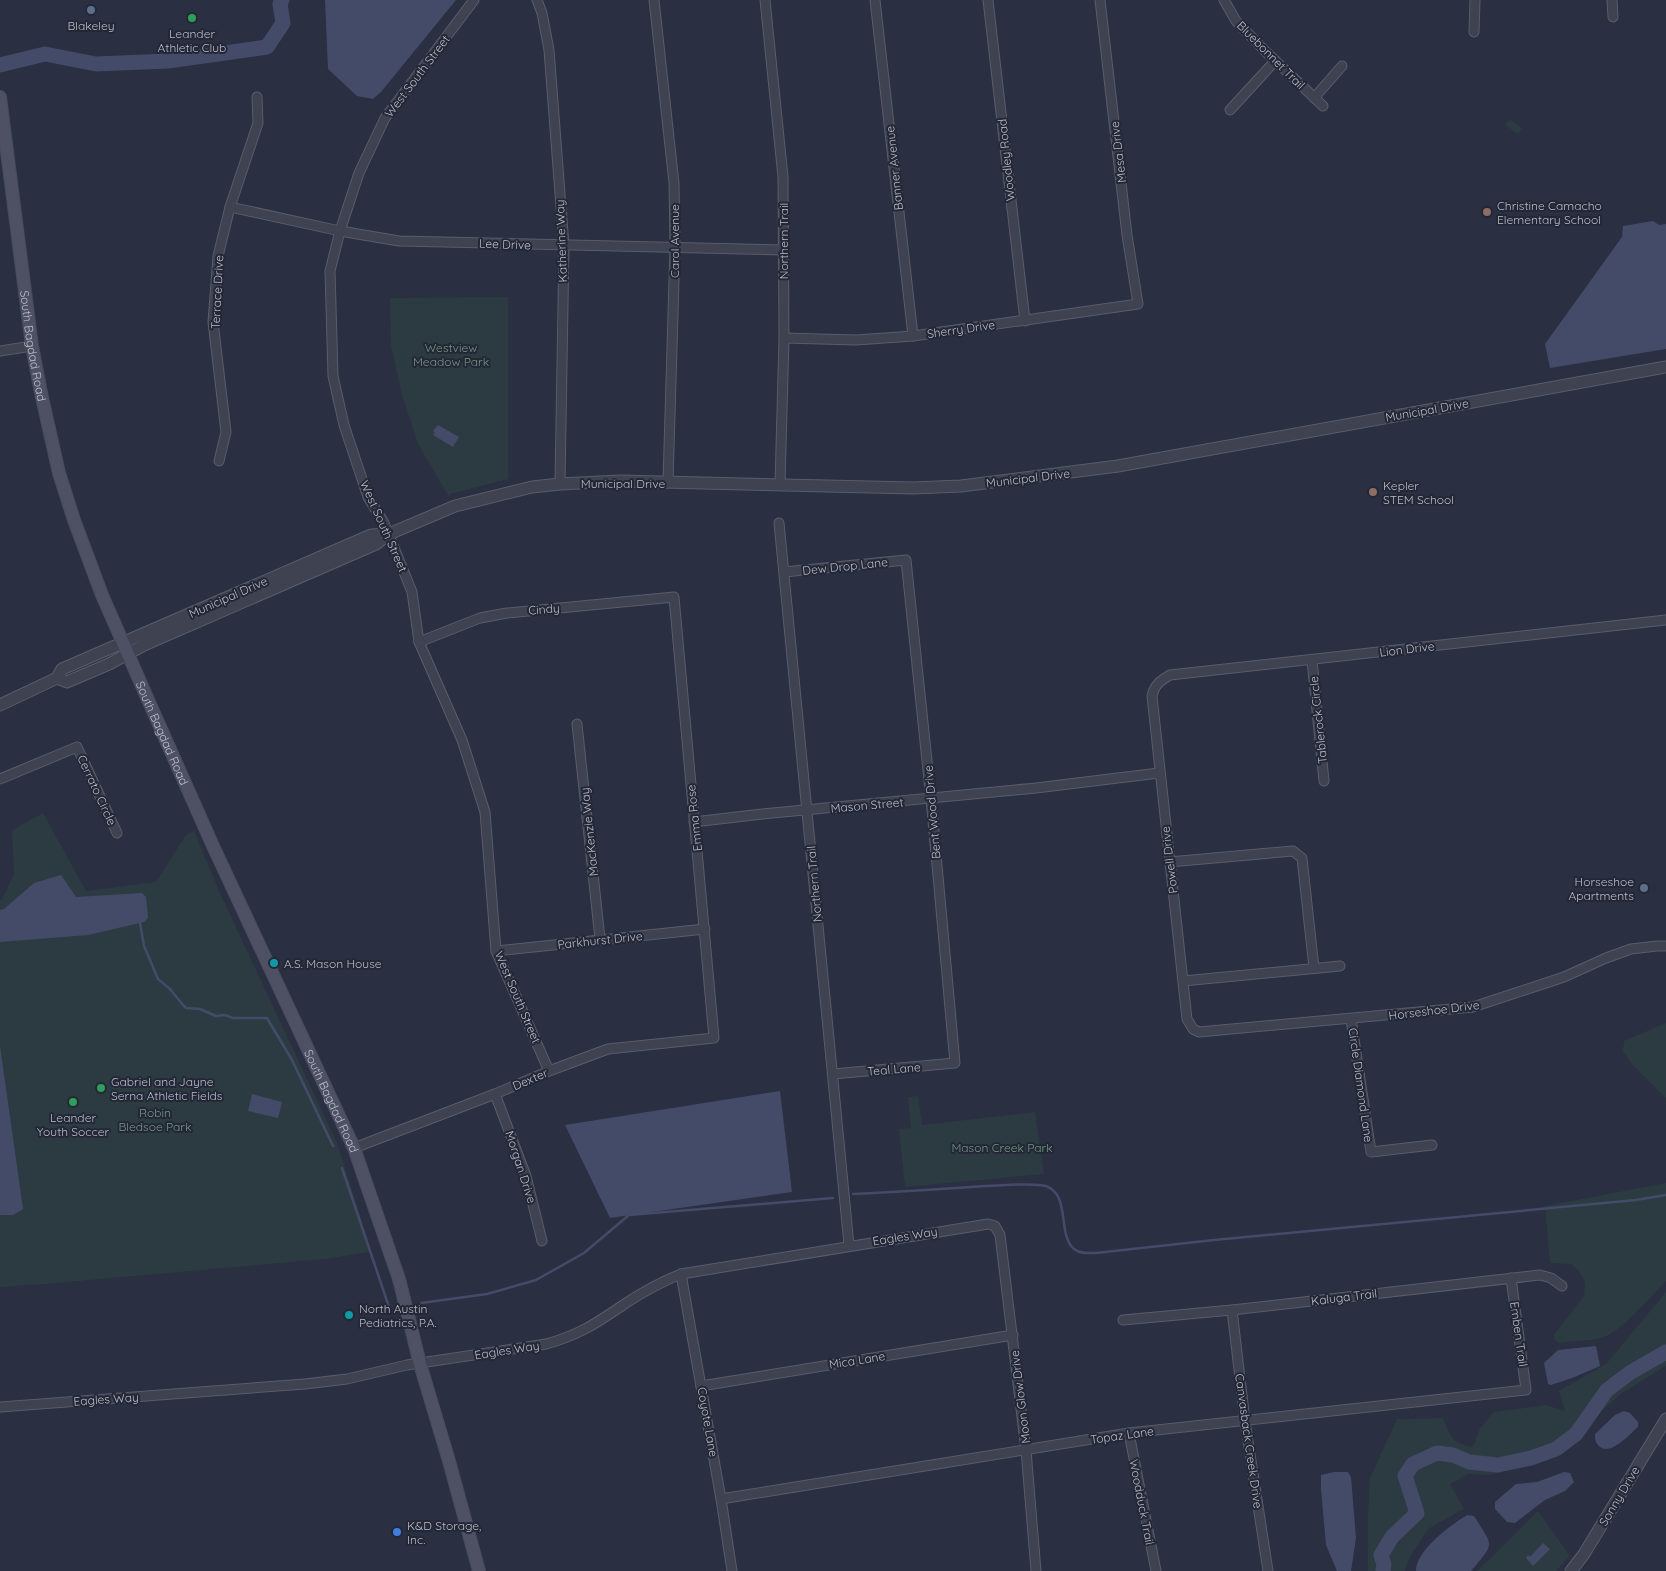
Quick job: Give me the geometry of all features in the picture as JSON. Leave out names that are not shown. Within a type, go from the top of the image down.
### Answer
[{"type":"main road","name":"South Bagdad Road","points":[[0,97],[32,346],[59,473],[90,565],[126,648],[209,837],[354,1148],[399,1279],[420,1364],[479,1571]]},
{"type":"street","name":"West South Street","points":[[474,0],[385,118],[359,173],[340,231],[330,271],[333,376],[344,425],[368,497],[388,534],[412,592],[419,642],[462,740],[485,812],[496,951],[549,1071]]},
{"type":"street","name":"Katherine Way","points":[[537,0],[542,12],[549,50],[564,246],[560,484]]},
{"type":"street","name":"Carol Avenue","points":[[654,0],[674,183],[675,247],[668,482]]},
{"type":"street","name":"Northern Trail","points":[[765,0],[783,177],[784,338],[780,484]]},
{"type":"street","name":"Banner Avenue","points":[[875,0],[912,336]]},
{"type":"street","name":"Woodley Road","points":[[988,0],[1025,321]]},
{"type":"street","name":"Mesa Drive","points":[[1100,0],[1138,304]]},
{"type":"street","name":"Bluebonnet Trail","points":[[1224,0],[1236,21],[1323,106]]},
{"type":"street","points":[[1474,32],[1475,0]]},
{"type":"street","points":[[1612,0],[1613,17]]},
{"type":"street","points":[[1230,110],[1275,61]]},
{"type":"street","points":[[1314,98],[1342,66]]},
{"type":"street","name":"Terrace Drive","points":[[219,461],[226,432],[213,322],[218,256],[230,206],[258,123],[256,97]]},
{"type":"street","name":"Lee Drive","points":[[230,206],[340,231],[399,241],[784,250]]},
{"type":"street","name":"Sherry Drive","points":[[784,338],[856,340],[912,336],[1138,304]]},
{"type":"street","points":[[0,350],[32,346]]},
{"type":"street","name":"Municipal Drive","points":[[0,705],[58,678],[67,682],[109,664],[126,648],[144,645],[192,618],[311,566],[370,535],[388,534],[440,512],[482,498],[532,486],[620,481],[906,488],[942,487],[1118,466],[1666,367]]},
{"type":"street","name":"Northern Trail","points":[[779,523],[849,1245]]},
{"type":"street","name":"Dew Drop Lane","points":[[784,572],[906,560]]},
{"type":"street","name":"Bent Wood Drive","points":[[906,560],[931,799],[955,1063]]},
{"type":"street","name":"Cindy","points":[[419,642],[480,618],[507,613],[674,597]]},
{"type":"street","name":"Emma Rose","points":[[674,597],[714,1038]]},
{"type":"street","name":"Lion Drive","points":[[1154,689],[1159,681],[1170,676],[1666,620]]},
{"type":"street","name":"Tablerock Circle","points":[[1312,660],[1324,781]]},
{"type":"street","name":"Powell Drive","points":[[1154,689],[1152,696],[1169,862],[1188,1019],[1193,1029]]},
{"type":"street","name":"MacKenzie Way","points":[[577,724],[600,940]]},
{"type":"street","name":"Cerrato Circle","points":[[0,779],[77,747],[117,833]]},
{"type":"street","name":"Mason Street","points":[[694,822],[1036,788],[1159,773]]},
{"type":"street","points":[[1169,862],[1292,851],[1302,858],[1314,968]]},
{"type":"street","name":"Parkhurst Drive","points":[[496,951],[704,929]]},
{"type":"street","name":"Horseshoe Drive","points":[[1193,1029],[1199,1032],[1206,1032],[1473,1007],[1564,977],[1606,958],[1632,949],[1666,946]]},
{"type":"street","points":[[1183,981],[1340,966]]},
{"type":"street","name":"Circle Diamond Lane","points":[[1351,1019],[1371,1152],[1432,1145]]},
{"type":"street","name":"Dexter","points":[[354,1148],[608,1049],[714,1038]]},
{"type":"street","name":"Teal Lane","points":[[833,1074],[955,1063]]},
{"type":"street","name":"Morgan Drive","points":[[495,1094],[526,1176],[542,1241]]},
{"type":"street","name":"Eagles Way","points":[[0,1407],[305,1384],[348,1379],[407,1366],[546,1344],[572,1336],[596,1324],[645,1291],[681,1274],[985,1224],[995,1226]]},
{"type":"street","name":"Moon Glow Drive","points":[[995,1226],[1000,1235],[1013,1335],[1026,1450],[1036,1571]]},
{"type":"street","name":"Coyote Lane","points":[[681,1274],[732,1571]]},
{"type":"street","name":"Kaluga Trail","points":[[1123,1320],[1232,1310],[1540,1275],[1551,1278],[1562,1286]]},
{"type":"street","name":"Emben Trail","points":[[1511,1278],[1526,1390]]},
{"type":"street","name":"Canvasback Creek Drive","points":[[1232,1310],[1245,1421],[1268,1571]]},
{"type":"street","name":"Mica Lane","points":[[701,1386],[1013,1335]]},
{"type":"street","name":"Topaz Lane","points":[[721,1499],[1128,1433],[1526,1390]]},
{"type":"street","name":"Sonny Drive","points":[[1571,1571],[1584,1554],[1666,1419]]},
{"type":"street","name":"Woodduck Trail","points":[[1128,1433],[1156,1571]]},
{"type":"green space","points":[[1510,119],[1522,128],[1518,134],[1505,125]]},
{"type":"green space","name":"Westview Meadow Park","points":[[508,297],[508,479],[450,494],[449,497],[418,444],[402,395],[391,345],[390,298]]},
{"type":"green space","name":"Robin Bledsoe Park","points":[[43,813],[86,891],[156,882],[186,835],[194,831],[220,893],[337,1143],[359,1212],[369,1252],[325,1259],[0,1287],[0,900],[2,900],[14,874],[12,830]]},
{"type":"green space","points":[[1666,1023],[1666,1098],[1631,1063],[1623,1051],[1624,1041]]},
{"type":"green space","name":"Mason Creek Park","points":[[918,1096],[922,1125],[1035,1112],[1044,1174],[905,1187],[899,1129],[911,1128],[908,1097]]},
{"type":"green space","points":[[1666,1183],[1666,1281],[1626,1322],[1608,1335],[1596,1339],[1558,1343],[1554,1339],[1554,1335],[1584,1296],[1585,1283],[1580,1272],[1571,1264],[1550,1263],[1545,1206]]},
{"type":"green space","points":[[1666,1292],[1666,1366],[1622,1393],[1596,1416],[1571,1445],[1558,1456],[1490,1475],[1468,1474],[1450,1484],[1464,1509],[1428,1529],[1410,1557],[1405,1571],[1368,1571],[1370,1478],[1397,1419],[1443,1418],[1453,1439],[1460,1444],[1473,1447],[1480,1428],[1494,1412],[1546,1405],[1565,1411],[1559,1391],[1606,1364]]},
{"type":"green space","points":[[1538,1511],[1570,1556],[1556,1571],[1477,1571]]},
{"type":"water","points":[[325,0],[456,0],[381,92],[373,99],[357,96],[328,69]]},
{"type":"water","points":[[1653,221],[1659,225],[1666,224],[1666,349],[1550,368],[1545,344],[1622,237],[1623,226]]},
{"type":"water","points":[[438,425],[459,437],[453,447],[433,435],[435,433],[433,431]]},
{"type":"water","points":[[61,875],[76,897],[142,893],[146,897],[148,918],[144,922],[88,935],[0,942],[0,910],[4,909],[34,883]]},
{"type":"water","points":[[0,1046],[23,1209],[13,1215],[0,1215]]},
{"type":"water","points":[[780,1091],[792,1192],[610,1218],[565,1125]]},
{"type":"water","points":[[252,1094],[282,1102],[278,1118],[248,1111]]},
{"type":"water","points":[[1596,1346],[1600,1366],[1572,1378],[1551,1385],[1548,1384],[1544,1363],[1558,1350]]},
{"type":"water","points":[[1624,1411],[1630,1413],[1638,1422],[1638,1427],[1613,1447],[1608,1449],[1598,1445],[1595,1434],[1615,1415]]},
{"type":"water","points":[[1334,1472],[1348,1472],[1351,1477],[1356,1538],[1351,1571],[1337,1571],[1326,1545],[1321,1475]]},
{"type":"water","points":[[1564,1472],[1570,1473],[1574,1482],[1565,1491],[1545,1500],[1515,1523],[1507,1522],[1495,1509],[1495,1502],[1516,1484],[1537,1482]]},
{"type":"water","points":[[1467,1515],[1474,1516],[1485,1534],[1489,1545],[1484,1555],[1471,1571],[1416,1571],[1422,1555],[1435,1539]]},
{"type":"water","points":[[1543,1543],[1550,1549],[1533,1566],[1526,1558],[1528,1555],[1530,1557]]},
{"type":"waterway","points":[[0,65],[45,54],[96,64],[168,61],[267,47],[283,23],[280,4],[282,0]]},
{"type":"waterway","points":[[140,923],[144,946],[158,979],[170,989],[186,1008],[200,1009],[216,1016],[267,1018],[292,1060],[333,1146]]},
{"type":"waterway","points":[[342,1168],[389,1307]]},
{"type":"waterway","points":[[853,1194],[1016,1184],[1046,1186],[1054,1191],[1059,1198],[1069,1243],[1076,1251],[1090,1253],[1636,1200],[1666,1195]]},
{"type":"waterway","points":[[421,1303],[487,1294],[536,1280],[584,1253],[629,1215],[833,1198]]},
{"type":"waterway","points":[[1383,1571],[1384,1564],[1381,1555],[1392,1537],[1417,1513],[1405,1476],[1413,1464],[1437,1453],[1453,1455],[1469,1462],[1498,1465],[1531,1458],[1556,1449],[1576,1434],[1607,1390],[1631,1372],[1666,1352]]},
{"type":"place","name":"Blakeley","points":[[91,10]]},
{"type":"place","name":"Leander Athletic Club","points":[[192,18]]},
{"type":"place","name":"Christine Camacho Elementary School","points":[[1487,212]]},
{"type":"place","name":"Kepler STEM School","points":[[1373,492]]},
{"type":"place","name":"Horseshoe Apartments","points":[[1644,888]]},
{"type":"place","name":"A.S. Mason House","points":[[274,963]]},
{"type":"place","name":"Gabriel and Jayne Serna Athletic Fields","points":[[101,1088]]},
{"type":"place","name":"Leander Youth Soccer","points":[[73,1102]]},
{"type":"place","name":"North Austin Pediatrics, P.A.","points":[[349,1315]]},
{"type":"place","name":"K&D Storage, Inc.","points":[[397,1532]]}]
